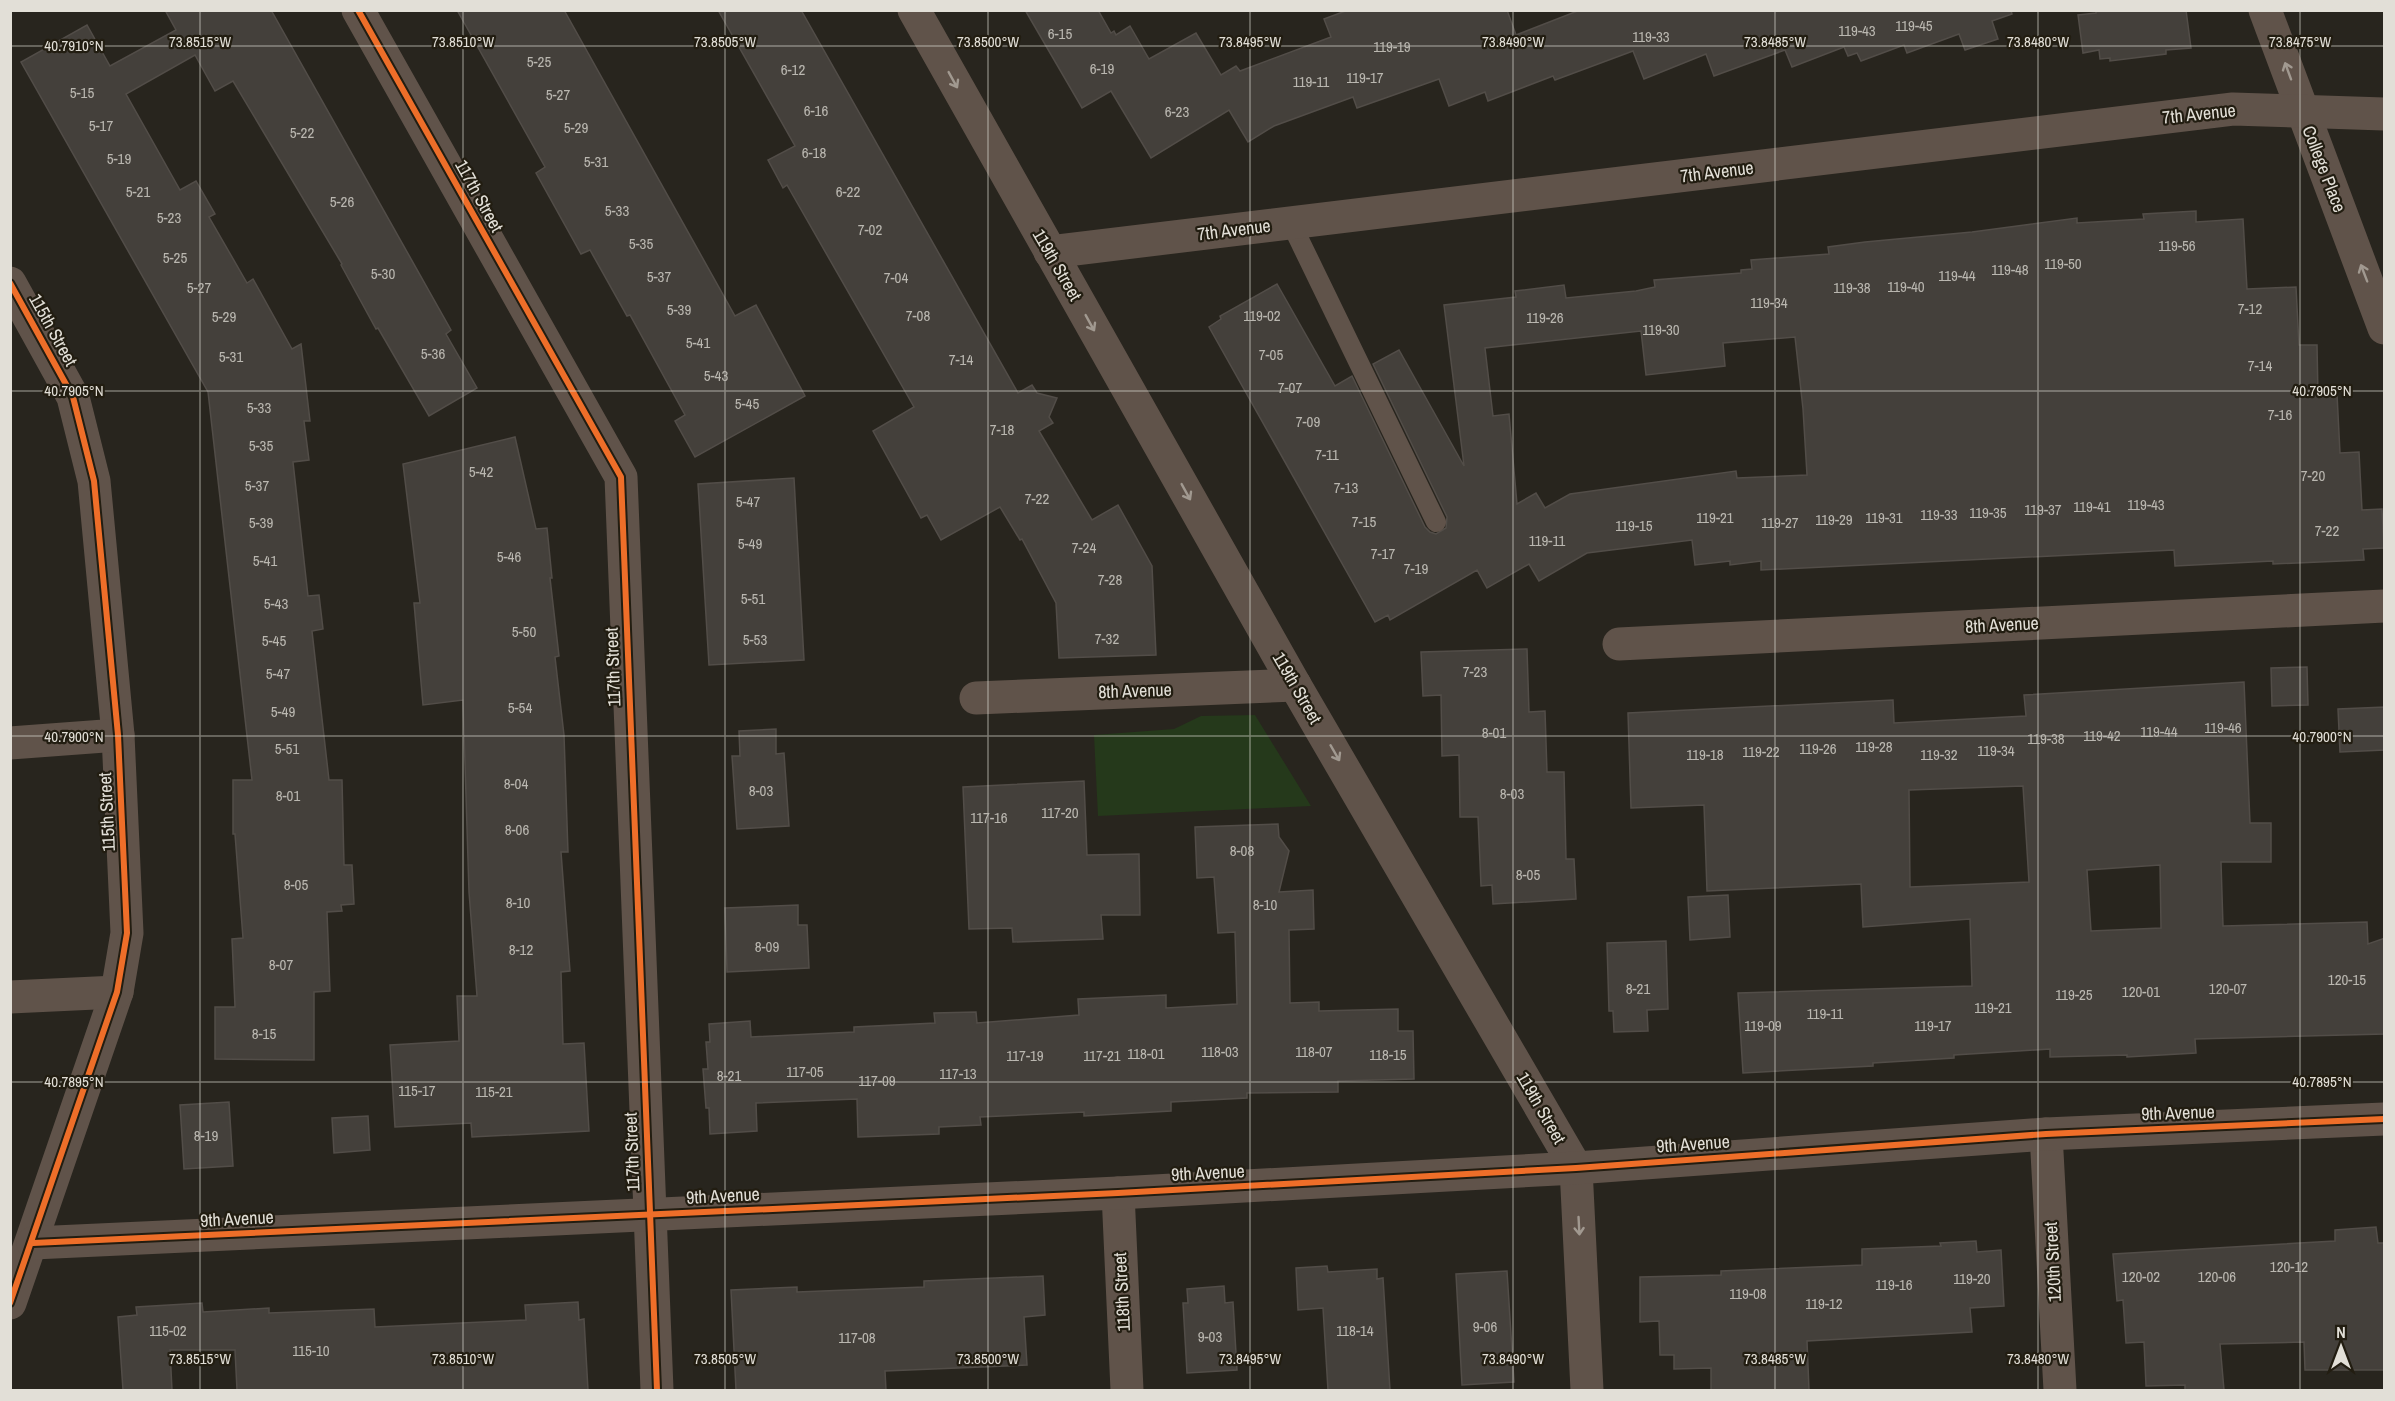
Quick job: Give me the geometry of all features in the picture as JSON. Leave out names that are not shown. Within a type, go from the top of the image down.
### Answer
[{"type":"street","name":"117th Street","points":[[357,10],[621,477],[657,1390]]},
{"type":"street","name":"119th Street","points":[[914,10],[1295,685],[1576,1168],[1587,1390]]},
{"type":"street","name":"College Place","points":[[2265,10],[2385,328]]},
{"type":"street","name":"7th Avenue","points":[[1050,252],[2233,109],[2385,114]]},
{"type":"street","name":"115th Street","points":[[10,283],[73,397],[94,481],[118,735],[127,933],[117,992],[33,1243],[10,1303]]},
{"type":"street","name":"8th Avenue","points":[[1619,644],[2385,606]]},
{"type":"street","name":"8th Avenue","points":[[976,698],[1295,685]]},
{"type":"street","points":[[10,743],[118,735]]},
{"type":"street","points":[[10,997],[117,992]]},
{"type":"street","name":"9th Avenue","points":[[33,1243],[1118,1193],[1576,1168],[2046,1134],[2385,1119]]},
{"type":"street","name":"120th Street","points":[[2046,1134],[2060,1390]]},
{"type":"street","name":"118th Street","points":[[1118,1193],[1127,1390]]},
{"type":"lane","points":[[1291,223],[1436,522]]},
{"type":"green space","points":[[1255,715],[1311,806],[1098,816],[1094,735],[1174,729],[1201,716]]},
{"type":"building","points":[[165,10],[271,10],[451,330],[446,334],[477,388],[429,416],[378,328],[376,329],[342,264],[233,81],[215,91],[195,55],[126,94],[180,190],[196,181],[215,214],[209,217],[247,283],[253,279],[292,349],[301,344],[310,421],[304,421],[309,460],[293,462],[308,596],[319,595],[323,629],[312,631],[329,780],[342,780],[344,865],[352,865],[354,904],[341,905],[342,911],[327,912],[330,991],[314,992],[314,1060],[215,1059],[215,1007],[235,1007],[232,939],[243,938],[235,834],[233,834],[233,780],[252,780],[208,392],[21,62],[87,25],[110,66],[176,30]]},
{"type":"building","points":[[457,10],[564,10],[735,316],[756,305],[805,396],[695,457],[675,421],[685,415],[630,315],[627,316],[590,250],[581,254],[536,173],[545,167]]},
{"type":"building","points":[[718,10],[801,10],[1018,393],[1032,385],[1037,393],[1057,398],[1049,417],[1053,423],[1039,431],[1092,520],[1118,505],[1152,566],[1156,655],[1059,658],[1056,603],[1022,539],[1020,540],[1000,507],[941,540],[927,515],[921,518],[873,431],[914,407],[787,185],[783,188],[768,160],[795,146]]},
{"type":"building","points":[[1025,10],[1098,10],[1111,33],[1114,31],[1116,35],[1130,26],[1149,59],[1196,33],[1221,75],[1236,66],[1240,71],[1331,37],[1324,19],[1348,10],[1507,10],[1516,35],[1580,10],[2011,10],[2012,14],[1992,21],[1998,39],[1965,50],[1959,34],[1907,53],[1904,45],[1861,61],[1857,53],[1848,56],[1844,47],[1792,67],[1785,50],[1714,76],[1706,54],[1644,79],[1633,51],[1555,80],[1553,76],[1488,101],[1485,92],[1449,106],[1439,79],[1357,108],[1353,97],[1274,126],[1248,142],[1229,110],[1151,158],[1111,91],[1082,108]]},
{"type":"building","points":[[2096,10],[2186,10],[2191,48],[2166,50],[2166,54],[2110,61],[2110,58],[2100,59],[2099,50],[2083,53],[2078,15],[2096,13]]},
{"type":"building","points":[[2196,211],[2196,222],[2243,219],[2247,289],[2296,287],[2299,345],[2317,345],[2318,395],[2337,394],[2340,453],[2359,452],[2362,510],[2382,509],[2384,548],[2363,549],[2364,560],[2273,564],[2273,561],[2175,566],[2174,550],[1761,570],[1761,561],[1730,565],[1730,561],[1695,565],[1692,540],[1587,553],[1539,581],[1529,564],[1487,588],[1477,570],[1390,620],[1388,615],[1375,622],[1209,327],[1221,319],[1220,316],[1277,284],[1335,386],[1352,376],[1425,527],[1436,534],[1446,528],[1447,517],[1373,364],[1399,350],[1464,466],[1444,305],[1516,297],[1515,291],[1564,285],[1566,298],[1636,291],[1655,287],[1654,280],[1741,273],[1741,270],[1752,269],[1751,260],[1829,254],[1828,247],[2077,218],[2077,223],[2144,219],[2143,214]],"holes":[[[1641,331],[1646,375],[1725,366],[1723,343],[1795,337],[1807,475],[1737,478],[1736,471],[1570,494],[1545,508],[1536,493],[1517,504],[1509,414],[1493,416],[1485,348]]]},
{"type":"building","points":[[515,437],[536,529],[547,528],[559,656],[555,657],[564,735],[568,852],[561,852],[570,971],[561,972],[563,1044],[584,1043],[589,1131],[472,1137],[471,1123],[395,1127],[390,1045],[459,1041],[457,996],[477,996],[469,892],[463,700],[423,705],[414,603],[420,603],[403,464]]},
{"type":"building","points":[[794,478],[804,660],[709,665],[698,484]]},
{"type":"building","points":[[1527,649],[1529,712],[1545,711],[1547,772],[1564,772],[1566,859],[1574,859],[1576,899],[1493,904],[1492,885],[1481,886],[1478,817],[1460,817],[1459,755],[1442,756],[1441,695],[1423,696],[1421,652]]},
{"type":"building","points":[[2307,667],[2308,705],[2272,706],[2271,668]]},
{"type":"building","points":[[2244,682],[2250,823],[2271,823],[2271,862],[2221,862],[2223,926],[2367,922],[2368,944],[2385,938],[2385,1034],[2195,1039],[2196,1053],[2127,1057],[2127,1055],[2050,1057],[2050,1049],[1954,1055],[1954,1058],[1873,1063],[1873,1066],[1743,1073],[1738,993],[1972,986],[1970,919],[1863,927],[1861,884],[1707,891],[1704,805],[1631,808],[1628,713],[1893,700],[1894,723],[2026,716],[2024,695]],"holes":[[[2023,786],[2029,882],[1910,887],[1909,790]],[[2160,865],[2161,928],[2091,931],[2087,870]]]},
{"type":"building","points":[[2385,707],[2385,750],[2340,752],[2338,709]]},
{"type":"building","points":[[776,729],[776,754],[784,753],[789,826],[737,829],[732,756],[740,756],[739,731]]},
{"type":"building","points":[[1084,781],[1087,855],[1139,854],[1140,915],[1101,915],[1103,939],[1013,942],[1012,928],[969,929],[963,787]]},
{"type":"building","points":[[1278,824],[1279,837],[1289,851],[1279,892],[1313,890],[1314,929],[1289,930],[1290,1003],[1319,1002],[1319,1011],[1398,1009],[1398,1031],[1413,1031],[1414,1079],[1338,1081],[1338,1092],[1247,1093],[1247,1098],[1171,1102],[1171,1111],[1084,1116],[1084,1112],[980,1117],[981,1125],[939,1127],[939,1134],[858,1137],[857,1099],[756,1103],[757,1131],[710,1134],[703,1069],[708,1069],[706,1042],[710,1042],[709,1024],[750,1021],[751,1037],[854,1032],[854,1027],[935,1023],[934,1013],[976,1012],[977,1023],[1079,1015],[1078,999],[1166,995],[1166,1008],[1237,1004],[1235,932],[1218,933],[1214,877],[1197,878],[1195,827]]},
{"type":"building","points":[[1728,895],[1730,937],[1690,940],[1688,897]]},
{"type":"building","points":[[798,905],[798,925],[807,925],[809,968],[727,972],[725,908]]},
{"type":"building","points":[[1666,941],[1668,1009],[1647,1010],[1648,1031],[1614,1032],[1613,1011],[1609,1011],[1607,943]]},
{"type":"building","points":[[229,1102],[233,1166],[184,1169],[180,1105]]},
{"type":"building","points":[[368,1116],[370,1150],[334,1153],[332,1118]]},
{"type":"building","points":[[2376,1227],[2378,1243],[2385,1243],[2385,1370],[2305,1370],[2304,1342],[2220,1344],[2224,1390],[2185,1390],[2185,1385],[2146,1386],[2144,1342],[2126,1343],[2123,1300],[2117,1301],[2113,1254],[2335,1241],[2335,1230]]},
{"type":"building","points":[[1976,1241],[1977,1252],[2001,1250],[2004,1306],[1970,1308],[1972,1332],[1807,1341],[1809,1390],[1711,1390],[1711,1368],[1674,1369],[1674,1355],[1660,1355],[1659,1321],[1640,1322],[1640,1277],[1721,1275],[1721,1271],[1862,1265],[1862,1249],[1941,1246],[1940,1243]]},
{"type":"building","points":[[1327,1266],[1328,1272],[1377,1269],[1377,1279],[1383,1278],[1390,1390],[1328,1390],[1323,1308],[1298,1310],[1296,1268]]},
{"type":"building","points":[[1507,1271],[1514,1382],[1462,1385],[1456,1274]]},
{"type":"building","points":[[1043,1276],[1045,1315],[1024,1317],[1027,1365],[885,1371],[886,1390],[736,1390],[731,1290],[797,1287],[797,1292],[924,1287],[924,1281]]},
{"type":"building","points":[[1224,1286],[1225,1303],[1233,1302],[1237,1370],[1187,1373],[1183,1303],[1188,1303],[1187,1289]]},
{"type":"building","points":[[578,1302],[579,1320],[584,1319],[588,1390],[237,1390],[235,1350],[170,1350],[172,1390],[123,1390],[118,1317],[137,1315],[136,1307],[202,1303],[203,1312],[269,1308],[269,1313],[374,1309],[375,1327],[526,1320],[525,1305]]},
{"type":"cycle path","points":[[358,10],[621,477],[657,1390]]},
{"type":"cycle path","points":[[10,283],[73,397],[94,481],[118,735],[127,933],[117,992],[10,1303]]},
{"type":"cycle path","points":[[33,1243],[1118,1193],[1576,1168],[2046,1134],[2384,1119]]}]
